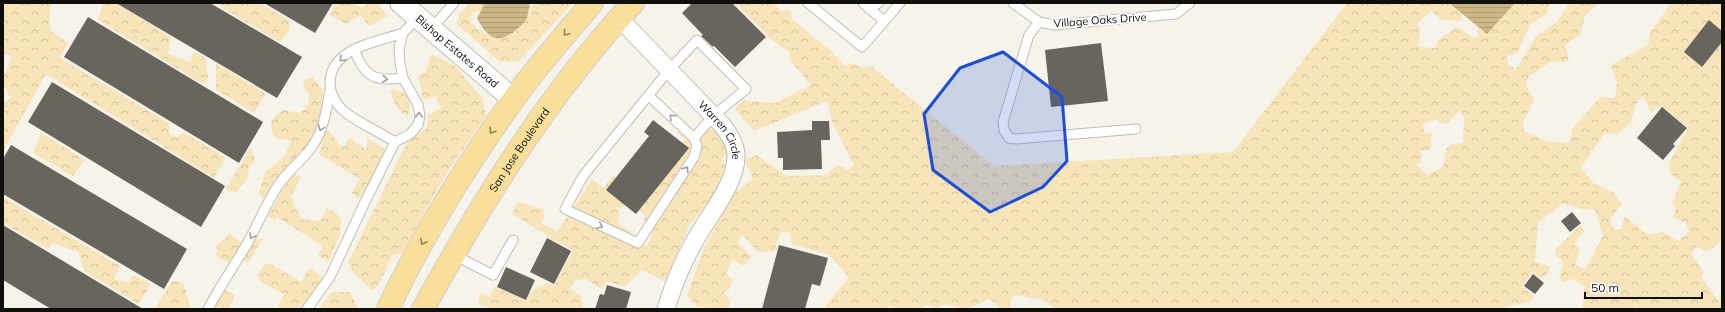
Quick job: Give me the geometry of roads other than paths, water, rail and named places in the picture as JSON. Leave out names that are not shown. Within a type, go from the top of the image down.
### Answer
[{"type":"main road","points":[[388,309],[425,237],[470,164],[513,99],[592,3]]},
{"type":"main road","name":"San Jose Boulevard","points":[[423,309],[476,214],[526,138],[557,94],[622,8]]},
{"type":"main road","points":[[453,254],[447,241],[458,220],[510,141],[521,121],[521,111],[513,99]]},
{"type":"street","name":"Bishop Estates Road","points":[[402,3],[513,99]]},
{"type":"street","name":"Warren Circle","points":[[622,8],[670,70],[713,116],[731,138],[736,153],[735,164],[724,194],[693,243],[676,276],[666,309]]},
{"type":"lane","points":[[208,309],[216,292],[244,249],[277,187],[290,169],[308,152],[317,139],[325,118],[330,90],[330,78],[333,69],[342,57],[354,50],[403,33],[424,23],[454,3]]},
{"type":"lane","points":[[808,3],[862,47],[900,3]]},
{"type":"lane","points":[[866,6],[879,3]]},
{"type":"lane","name":"Village Oaks Drive","points":[[1013,3],[1039,22],[1054,25],[1176,14],[1190,3]]},
{"type":"lane","points":[[866,6],[884,21]]},
{"type":"lane","points":[[1039,22],[1029,35],[1003,122],[1004,130],[1009,138],[1016,139],[1136,129]]},
{"type":"lane","points":[[307,309],[330,277],[395,142],[410,134],[418,125],[420,116],[418,105],[403,78],[400,64],[399,48],[403,33]]},
{"type":"lane","points":[[649,96],[694,138],[698,146],[694,157],[638,243],[565,209],[583,176],[670,70],[697,40],[746,89],[713,116],[694,138]]},
{"type":"lane","points":[[354,50],[364,70],[374,77],[387,80],[403,78]]},
{"type":"lane","points":[[330,90],[336,102],[345,112],[395,142]]},
{"type":"lane","points":[[453,254],[493,275],[513,240]]}]
